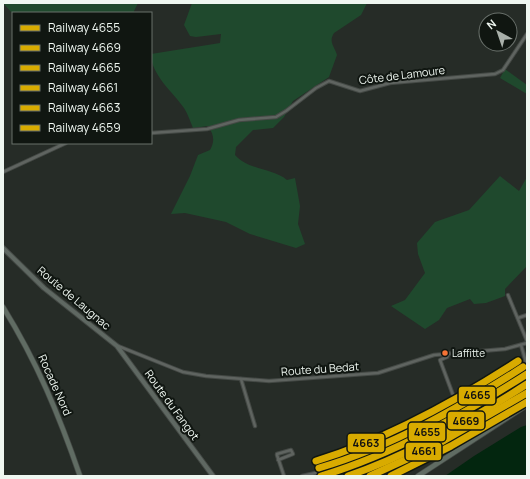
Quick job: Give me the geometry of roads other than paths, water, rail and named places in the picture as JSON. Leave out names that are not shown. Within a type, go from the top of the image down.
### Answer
[{"type":"main road","name":"Rocade Nord","points":[[3,307],[44,381],[62,424],[80,476]]},
{"type":"main road","points":[[418,476],[527,405]]},
{"type":"street","name":"Côte de Lamoure","points":[[152,133],[207,129],[240,120],[276,117],[286,112],[316,88],[329,81],[360,91],[385,83],[494,75],[500,73],[527,34]]},
{"type":"street","points":[[3,172],[64,144]]},
{"type":"street","name":"Route de Laugnac","points":[[3,248],[44,288],[116,346]]},
{"type":"street","points":[[508,295],[527,342]]},
{"type":"street","points":[[518,318],[527,314]]},
{"type":"street","name":"Route du Bedat","points":[[116,346],[177,371],[241,380],[278,380],[316,376],[378,373],[422,358],[449,353],[505,349],[527,342]]},
{"type":"street","points":[[302,476],[335,469],[373,455],[501,388],[522,374],[526,366],[521,345]]},
{"type":"street","name":"Route du Fangot","points":[[116,346],[213,476]]},
{"type":"street","points":[[449,353],[440,360],[458,411]]},
{"type":"street","points":[[241,380],[255,426]]},
{"type":"street","points":[[372,476],[390,469],[527,393]]},
{"type":"street","points":[[278,460],[292,456],[292,451],[277,453],[278,460],[284,476]]},
{"type":"rail line","name":"4663","points":[[316,461],[369,442],[421,418],[518,361]]},
{"type":"rail line","name":"4665","points":[[319,468],[398,438],[474,397],[523,367]]},
{"type":"rail line","name":"4655","points":[[321,476],[375,457],[401,445],[478,404],[527,374]]},
{"type":"rail line","name":"4669","points":[[348,476],[418,447],[462,423],[527,384]]},
{"type":"rail line","name":"4661","points":[[370,476],[431,448],[527,393]]},
{"type":"rail line","name":"4659","points":[[391,476],[451,446],[527,402]]},
{"type":"place","name":"Laffitte","points":[[445,353]]}]
